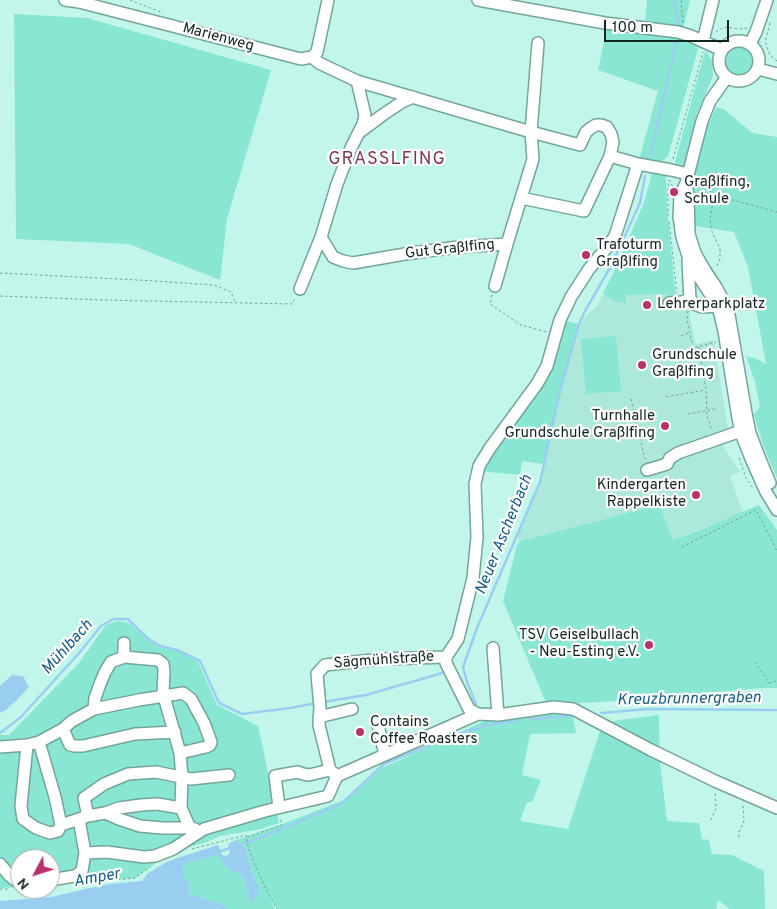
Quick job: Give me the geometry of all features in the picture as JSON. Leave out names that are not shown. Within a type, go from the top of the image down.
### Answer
[{"type":"street","name":"Marienweg","points":[[66,0],[285,56],[301,59],[312,57]]},
{"type":"street","points":[[328,0],[317,52],[312,57],[318,63],[357,81],[580,145],[586,132],[591,128],[596,125],[607,128],[613,142],[610,156],[584,211],[521,198]]},
{"type":"street","points":[[478,0],[605,23],[684,34],[722,50]]},
{"type":"street","points":[[705,42],[713,0]]},
{"type":"street","points":[[750,44],[756,32],[766,0]]},
{"type":"street","points":[[744,41],[750,44],[757,52],[758,69],[750,78],[745,80],[733,80],[727,77],[719,65],[722,50],[732,42],[744,41]]},
{"type":"street","name":"Gut Graßlfing","points":[[320,236],[333,257],[343,262],[353,263],[458,247],[507,244],[533,159],[531,132],[538,43]]},
{"type":"street","points":[[758,69],[777,74]]},
{"type":"street","points":[[727,77],[710,101],[702,121],[687,178],[680,196],[679,217],[682,236],[692,266],[729,316],[750,433],[777,510]]},
{"type":"street","points":[[300,288],[337,184],[366,115],[357,81]]},
{"type":"street","points":[[360,132],[402,102],[413,97]]},
{"type":"street","points":[[610,156],[671,170],[687,178]]},
{"type":"street","name":"Sägmühlstraße","points":[[446,660],[458,638],[473,578],[477,537],[475,484],[479,466],[537,384],[547,366],[560,320],[589,269],[615,236],[643,165]]},
{"type":"street","points":[[687,178],[689,234],[695,253],[709,276],[720,302],[721,318],[741,431],[752,461],[771,491]]},
{"type":"street","points":[[495,286],[507,244]]},
{"type":"street","points":[[688,256],[689,303]]},
{"type":"street","points":[[669,303],[682,302],[702,307],[720,302]]},
{"type":"street","points":[[647,470],[667,464],[670,458],[678,453],[741,431]]},
{"type":"street","points":[[755,498],[771,491]]},
{"type":"street","points":[[124,643],[124,657]]},
{"type":"street","points":[[493,648],[498,715]]},
{"type":"street","points":[[94,709],[95,698],[100,684],[111,662],[124,657],[158,660],[163,664],[163,693],[180,753],[182,778],[181,808],[190,828]]},
{"type":"street","name":"Sägmühlstraße","points":[[334,773],[319,725],[317,674],[325,666],[382,659],[446,660]]},
{"type":"street","name":"Sägmühlstraße","points":[[446,660],[469,709],[478,714]]},
{"type":"street","points":[[0,747],[33,743],[63,730],[72,721],[94,709],[183,693],[191,699],[204,723],[210,745],[180,753]]},
{"type":"street","points":[[279,807],[275,776],[298,772],[309,775],[334,773],[385,755],[478,714],[498,715],[554,707],[573,709],[651,750],[777,808]]},
{"type":"street","points":[[319,708],[352,709]]},
{"type":"street","points":[[377,721],[385,755]]},
{"type":"street","points":[[63,730],[70,745],[75,746],[83,746],[135,734],[175,732]]},
{"type":"street","points":[[33,743],[55,796],[61,825],[58,831],[50,833],[36,828],[23,819],[21,806],[33,743]]},
{"type":"street","points":[[60,878],[75,876],[82,871],[84,853],[84,798],[104,784],[128,774],[156,772],[182,778],[229,775]]},
{"type":"street","points":[[84,853],[107,852],[144,857],[155,856],[173,849],[204,829],[279,807],[328,796],[334,773]]},
{"type":"street","points":[[61,825],[119,808],[157,804],[181,808]]},
{"type":"street","points":[[105,813],[140,826],[204,829]]},
{"type":"street","points":[[0,864],[10,876]]},
{"type":"path","points":[[682,0],[684,34]]},
{"type":"path","points":[[671,170],[705,42],[717,30],[722,28],[727,27],[739,30],[748,28],[766,38],[766,45],[770,55],[777,61]]},
{"type":"path","points":[[687,178],[707,188],[714,195],[777,212]]},
{"type":"path","points":[[709,276],[714,272],[720,258],[720,249],[711,229],[714,195]]},
{"type":"path","points":[[0,273],[214,285],[231,292],[235,303]]},
{"type":"path","points":[[495,286],[490,304],[521,326],[557,334]]},
{"type":"path","points":[[0,296],[292,304],[300,288]]},
{"type":"path","points":[[689,303],[687,319],[693,348],[725,340]]},
{"type":"path","points":[[681,336],[690,333]]},
{"type":"path","points":[[699,347],[706,390],[707,416],[711,428],[718,439]]},
{"type":"path","points":[[666,398],[706,390]]},
{"type":"path","points":[[631,399],[647,470]]},
{"type":"path","points":[[688,414],[715,409]]},
{"type":"path","points":[[682,547],[756,510],[777,551]]},
{"type":"path","points":[[755,662],[769,683],[777,681]]},
{"type":"path","points":[[711,820],[716,808],[715,781]]},
{"type":"path","points":[[739,837],[744,821],[743,793]]},
{"type":"path","points":[[277,909],[254,863],[246,836],[282,825],[279,807]]},
{"type":"shaded area","points":[[647,0],[690,0],[683,29],[645,25]]},
{"type":"shaded area","points":[[14,14],[87,18],[271,70],[227,219],[220,280],[129,244],[16,239]]},
{"type":"shaded area","points":[[607,28],[679,39],[696,46],[698,49],[668,156],[664,160],[653,163],[639,160],[658,91],[598,70]]},
{"type":"shaded area","points":[[739,45],[745,46],[750,50],[754,55],[754,67],[750,72],[745,76],[739,77],[733,76],[728,72],[724,67],[723,61],[724,55],[728,50],[733,46]]},
{"type":"shaded area","points":[[706,51],[712,60],[713,76],[696,116],[686,162],[680,168],[677,167],[675,162]]},
{"type":"shaded area","points":[[716,107],[724,109],[752,133],[777,137],[777,478],[764,448],[754,414],[760,407],[755,382],[746,356],[766,364],[748,267],[734,232],[695,226],[693,178],[707,128]]},
{"type":"shaded area","name":"Grundschule Graßlfing","points":[[653,170],[666,176],[675,295],[683,306],[690,311],[696,344],[713,340],[730,440],[721,443],[740,472],[730,476],[743,513],[673,540],[657,500],[651,507],[520,541],[516,537],[540,482],[561,387],[579,324],[597,306],[614,272],[644,203]]},
{"type":"shaded area","points":[[653,170],[666,176],[667,208],[676,299],[669,300],[668,294],[626,295],[625,303],[616,302],[603,293],[644,203]]},
{"type":"shaded area","points":[[560,320],[579,324],[561,387],[544,464],[522,461],[520,475],[478,471],[537,384]]},
{"type":"shaded area","points":[[616,336],[621,391],[586,394],[581,339]]},
{"type":"shaded area","name":"TSV Geiselbullach - Neu-Esting e.V.","points":[[657,499],[673,540],[759,505],[777,530],[777,688],[547,705],[503,601],[517,545],[520,541],[651,507]]},
{"type":"shaded area","points":[[117,621],[129,623],[146,639],[159,647],[177,651],[198,662],[217,705],[258,726],[279,823],[261,829],[220,836],[207,842],[181,849],[164,857],[135,878],[60,883],[60,849],[10,849],[10,888],[0,888],[0,735],[9,735],[79,663],[106,625]]},
{"type":"shaded area","points":[[542,711],[572,711],[576,733],[530,734],[522,775],[541,780],[532,802],[527,802],[520,821],[568,829],[601,728],[613,721],[659,715],[660,763],[667,821],[699,823],[702,839],[709,840],[712,854],[732,855],[764,871],[765,909],[730,909],[718,900],[716,909],[277,909],[269,896],[275,909],[228,909],[226,906],[188,893],[183,867],[190,861],[198,861],[217,853],[226,867],[240,874],[253,902],[259,892],[259,887],[252,873],[246,849],[236,840],[349,798],[382,768],[489,719]]},
{"type":"water","points":[[12,675],[23,676],[29,687],[6,710],[0,713],[0,686]]},
{"type":"water","points":[[236,840],[246,849],[252,873],[259,887],[259,892],[253,902],[250,900],[245,882],[240,874],[226,867],[217,854],[198,861],[190,861],[183,867],[184,877],[190,885],[188,893],[226,906],[228,909],[0,909],[0,901],[60,899],[60,895],[108,884],[142,881],[147,874],[165,863],[218,845],[222,855],[227,856],[230,853],[229,843]]},
{"type":"waterway","name":"Neuer Ascherbach","points":[[674,0],[679,28]]},
{"type":"waterway","name":"Neuer Ascherbach","points":[[650,156],[678,36]]},
{"type":"waterway","name":"Neuer Ascherbach","points":[[476,704],[463,667],[477,628],[540,482],[561,387],[579,324],[611,266],[640,203],[645,176]]},
{"type":"waterway","name":"Mühlbach","points":[[0,733],[21,717],[101,626],[113,619],[128,619],[147,638],[160,646],[177,650],[200,661],[219,703],[242,714],[317,703]]},
{"type":"waterway","points":[[323,702],[366,695],[446,672]]},
{"type":"waterway","name":"Kreuzbrunnergraben","points":[[601,713],[648,709],[777,710]]},
{"type":"waterway","name":"Kreuzbrunnergraben","points":[[531,719],[571,716]]},
{"type":"waterway","name":"Neuer Ascherbach","points":[[239,845],[341,804],[384,764],[449,737],[487,725],[484,721]]},
{"type":"waterway","name":"Kreuzbrunnergraben","points":[[487,725],[515,721]]},
{"type":"waterway","name":"Neuer Ascherbach","points":[[217,852],[231,848]]},
{"type":"place","name":"Graßlfing, Schule","points":[[674,192]]},
{"type":"place","name":"Trafoturm Graßlfing","points":[[586,255]]},
{"type":"place","name":"Lehrerparkplatz","points":[[647,305]]},
{"type":"place","name":"Grundschule Graßlfing","points":[[642,365]]},
{"type":"place","name":"Turnhalle Grundschule Graßlfing","points":[[665,426]]},
{"type":"place","name":"Kindergarten Rappelkiste","points":[[696,495]]},
{"type":"place","name":"TSV Geiselbullach - Neu-Esting e.V.","points":[[649,645]]},
{"type":"place","name":"Contains Coffee Roasters","points":[[360,732]]},
{"type":"district","name":"GRASSLFING","points":[[387,160]]},
{"type":"water label","name":"Amper","points":[[97,879]]}]
